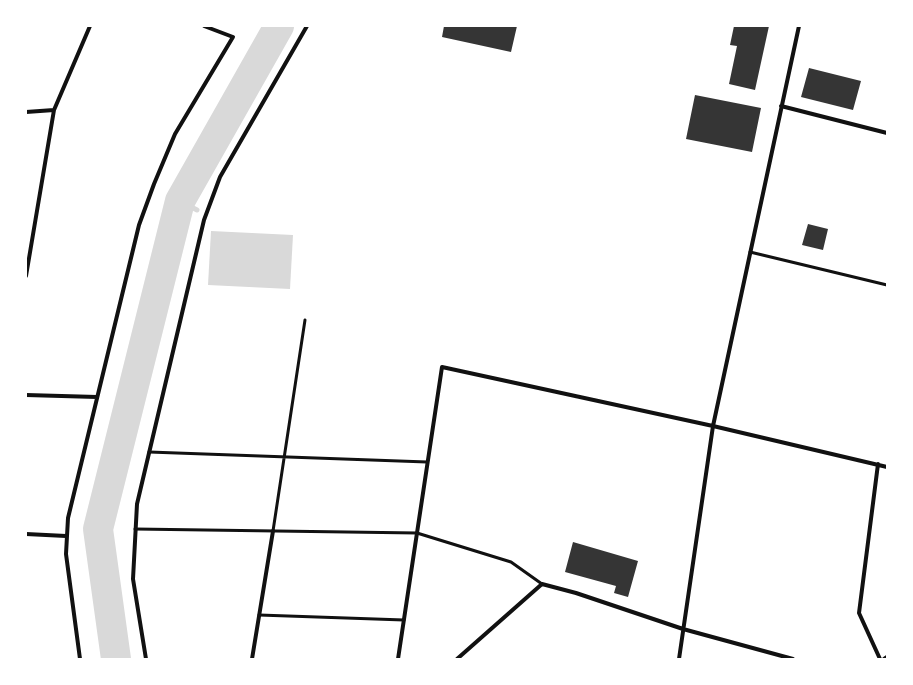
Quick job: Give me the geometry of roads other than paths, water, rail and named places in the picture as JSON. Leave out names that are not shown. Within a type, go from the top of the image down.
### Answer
[{"type":"street","points":[[26,276],[54,110],[90,26]]},
{"type":"street","points":[[80,659],[66,554],[68,518],[139,225],[154,184],[176,134],[233,37],[204,26]]},
{"type":"street","points":[[146,659],[133,579],[137,504],[204,220],[220,177],[307,26]]},
{"type":"street","points":[[679,659],[713,426],[798,26]]},
{"type":"street","points":[[781,106],[887,133]]},
{"type":"street","points":[[26,112],[54,110]]},
{"type":"street","points":[[398,659],[442,367],[713,426],[887,466]]},
{"type":"street","points":[[26,395],[97,397]]},
{"type":"street","points":[[878,464],[858,613],[880,659]]},
{"type":"street","points":[[252,659],[273,531]]},
{"type":"street","points":[[26,534],[66,536]]},
{"type":"street","points":[[457,659],[542,584],[576,593],[683,630],[793,659]]},
{"type":"lane","points":[[750,252],[887,286]]},
{"type":"lane","points":[[273,531],[305,320]]},
{"type":"lane","points":[[149,452],[427,462]]},
{"type":"lane","points":[[135,529],[416,533],[510,562],[542,584]]},
{"type":"lane","points":[[259,615],[404,620]]},
{"type":"waterway","points":[[116,659],[98,529],[180,201],[279,26]]},
{"type":"waterway","points":[[180,201],[197,210]]}]
